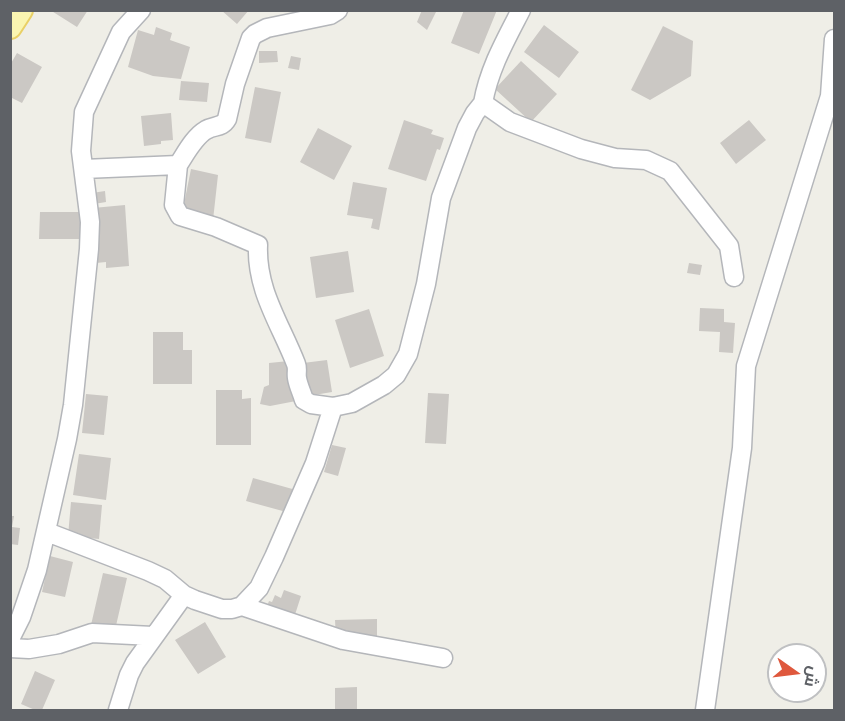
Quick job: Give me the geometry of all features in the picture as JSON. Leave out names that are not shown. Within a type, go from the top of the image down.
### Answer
[{"type":"street","points":[[10,639],[29,593],[47,532],[73,405],[87,278],[90,222],[81,143],[84,112],[121,32],[141,10]]},
{"type":"street","points":[[338,10],[330,15],[267,28],[251,38],[235,84],[227,119],[224,124],[204,132],[192,145],[178,165],[174,193],[176,211],[180,216],[258,245],[257,264],[262,285],[270,309],[284,334],[297,368],[304,400],[311,404],[333,407],[352,403],[384,385],[396,375],[408,354],[426,284],[441,198],[467,128],[483,103],[493,65],[521,10]]},
{"type":"street","points":[[705,711],[742,448],[746,366],[830,96],[834,39]]},
{"type":"street","points":[[483,103],[510,122],[580,149],[615,159],[646,160],[670,171],[729,246],[734,277]]},
{"type":"street","points":[[84,168],[178,165]]},
{"type":"street","points":[[47,532],[148,571],[165,579],[183,595],[222,609],[242,606],[250,599],[266,575],[315,463],[333,407]]},
{"type":"street","points":[[118,711],[129,675],[153,636],[183,595]]},
{"type":"street","points":[[242,606],[343,640],[443,658]]},
{"type":"street","points":[[10,648],[29,649],[59,644],[92,633],[153,636]]},
{"type":"building","points":[[50,10],[88,10],[77,27]]},
{"type":"building","points":[[221,10],[249,10],[237,24]]},
{"type":"building","points":[[422,10],[437,10],[427,30],[417,22]]},
{"type":"building","points":[[464,10],[497,10],[479,54],[451,43]]},
{"type":"building","points":[[544,25],[579,52],[559,78],[524,52]]},
{"type":"building","points":[[663,26],[693,41],[691,76],[650,100],[631,90]]},
{"type":"building","points":[[156,27],[172,33],[170,40],[190,47],[181,79],[153,76],[128,67],[138,30],[154,35]]},
{"type":"building","points":[[259,51],[277,51],[278,62],[259,63]]},
{"type":"building","points":[[17,53],[42,67],[22,103],[10,97],[10,65]]},
{"type":"building","points":[[291,56],[301,58],[299,70],[288,68]]},
{"type":"building","points":[[521,61],[557,94],[531,122],[495,89]]},
{"type":"building","points":[[181,81],[209,83],[207,102],[179,100]]},
{"type":"building","points":[[255,87],[281,92],[271,143],[245,138]]},
{"type":"building","points":[[171,113],[173,140],[144,146],[141,116]]},
{"type":"building","points":[[404,120],[433,130],[431,134],[444,138],[440,150],[437,149],[426,181],[388,169]]},
{"type":"building","points":[[749,120],[766,140],[736,164],[720,143]]},
{"type":"building","points":[[318,128],[352,146],[334,180],[300,162]]},
{"type":"building","points":[[191,169],[218,175],[213,220],[182,214]]},
{"type":"building","points":[[353,182],[387,188],[379,230],[371,228],[373,219],[347,215]]},
{"type":"building","points":[[105,191],[106,202],[94,204],[92,193]]},
{"type":"building","points":[[125,205],[129,266],[106,268],[106,262],[96,263],[93,208]]},
{"type":"building","points":[[40,212],[80,212],[80,239],[39,239]]},
{"type":"building","points":[[348,251],[354,292],[316,298],[310,257]]},
{"type":"building","points":[[689,263],[702,265],[700,275],[687,273]]},
{"type":"building","points":[[700,308],[724,309],[724,322],[735,323],[733,353],[719,352],[720,332],[699,331]]},
{"type":"building","points":[[369,309],[384,356],[350,368],[335,320]]},
{"type":"building","points":[[153,332],[183,332],[183,350],[192,350],[192,384],[153,384]]},
{"type":"building","points":[[327,360],[332,392],[308,396],[303,363]]},
{"type":"building","points":[[289,361],[296,401],[270,406],[260,404],[264,387],[269,385],[269,363]]},
{"type":"building","points":[[216,390],[242,390],[242,399],[251,398],[251,445],[216,445]]},
{"type":"building","points":[[428,393],[449,394],[446,444],[425,443]]},
{"type":"building","points":[[86,394],[108,396],[104,435],[82,433]]},
{"type":"building","points":[[332,445],[346,448],[338,476],[324,472]]},
{"type":"building","points":[[79,454],[111,458],[106,500],[73,495]]},
{"type":"building","points":[[253,478],[296,490],[290,513],[246,501]]},
{"type":"building","points":[[71,502],[102,505],[99,539],[68,536]]},
{"type":"building","points":[[10,516],[14,516],[12,527],[20,528],[18,545],[10,544]]},
{"type":"building","points":[[50,556],[73,562],[65,597],[42,592]]},
{"type":"building","points":[[103,573],[127,578],[115,630],[91,625]]},
{"type":"building","points":[[284,590],[301,596],[291,627],[263,617],[269,601],[272,602],[275,595],[281,598]]},
{"type":"building","points":[[377,619],[377,637],[336,638],[335,620]]},
{"type":"building","points":[[205,622],[226,657],[198,674],[175,640]]},
{"type":"building","points":[[35,671],[55,680],[42,710],[35,710],[21,704]]},
{"type":"building","points":[[357,687],[357,710],[335,710],[335,688]]}]
